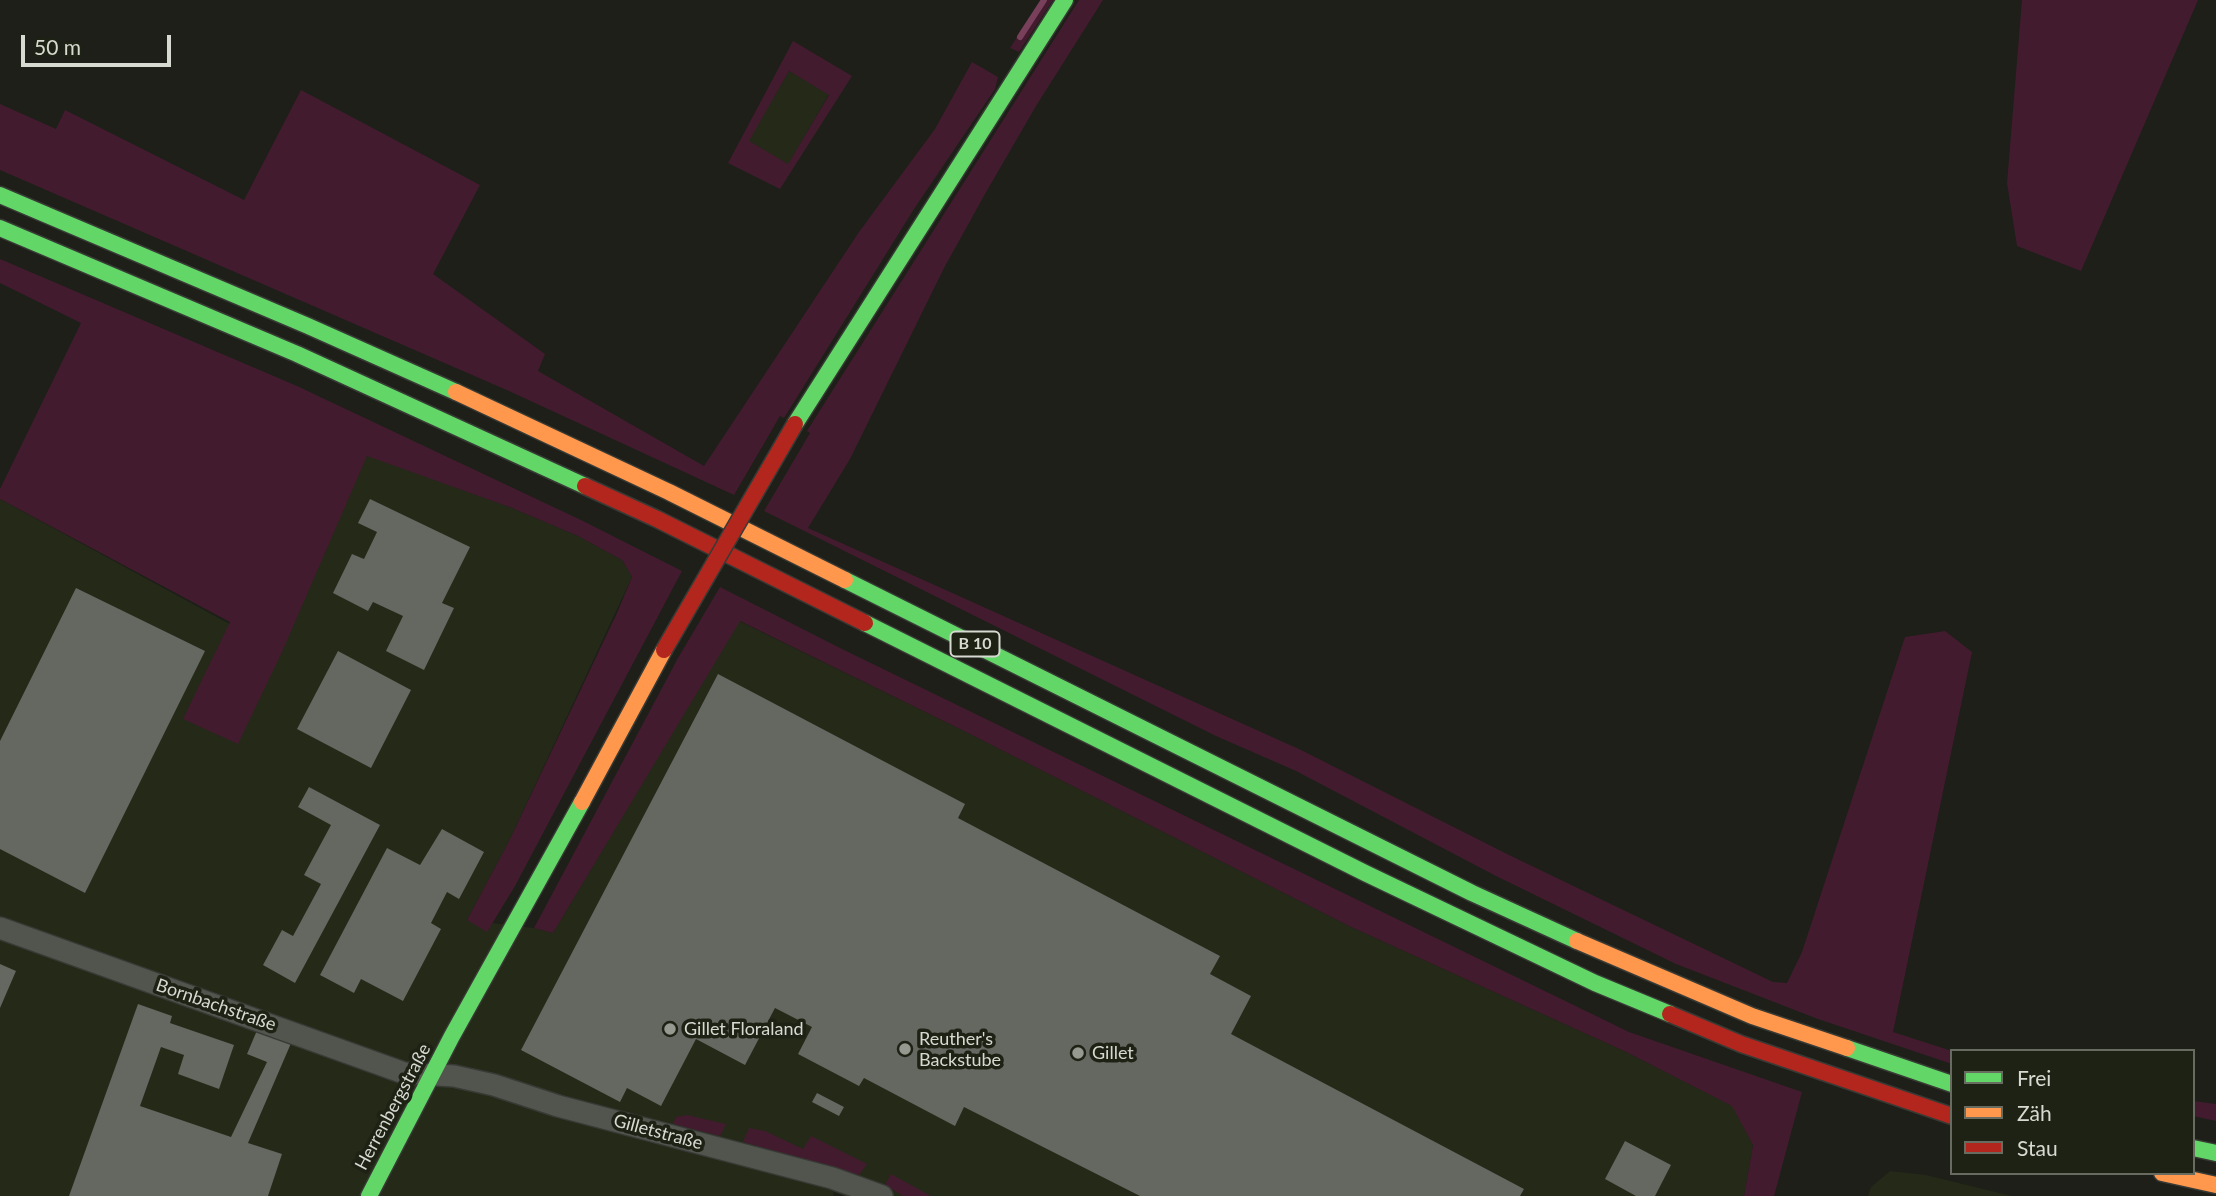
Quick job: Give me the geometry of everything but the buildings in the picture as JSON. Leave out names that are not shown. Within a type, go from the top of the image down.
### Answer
[{"type":"main road","name":"Herrenbergstraße","points":[[369,1196],[452,1036],[537,886],[664,650],[795,424],[1066,0]]},
{"type":"main road","name":"B 10","points":[[0,195],[308,326],[645,480],[1375,845],[1604,953],[1752,1016],[1950,1083]]},
{"type":"main road","name":"B 10","points":[[0,228],[297,354],[657,519],[1365,873],[1595,983],[1741,1044],[1950,1115]]},
{"type":"main road","points":[[2195,1148],[2216,1153]]},
{"type":"main road","points":[[2171,1175],[2216,1185]]},
{"type":"street","name":"Bornbachstraße","points":[[0,928],[404,1073],[433,1074]]},
{"type":"street","name":"Gilletstraße","points":[[433,1074],[494,1085],[558,1106],[832,1178],[882,1196]]},
{"type":"shaded area","points":[[1041,0],[1053,0],[1019,52],[1010,48]]},
{"type":"shaded area","points":[[1079,0],[1103,0],[1036,106],[985,194],[944,268],[850,459],[808,528],[1301,750],[1509,855],[1773,982],[1787,983],[1802,952],[1905,637],[1945,631],[1972,652],[1893,1032],[1950,1050],[1950,1063],[1818,1019],[1676,964],[1496,876],[1296,771],[1216,736],[764,511],[810,433],[807,431]]},
{"type":"shaded area","points":[[2022,0],[2198,0],[2081,271],[2017,246],[2007,183]]},
{"type":"shaded area","points":[[793,41],[852,76],[780,189],[728,163]],"holes":[[[789,71],[829,95],[788,164],[749,141]]]},
{"type":"shaded area","points":[[972,62],[998,77],[995,89],[914,209],[784,418],[780,416],[734,495],[509,391],[0,170],[0,104],[56,129],[65,110],[244,200],[301,90],[480,185],[433,274],[545,354],[538,371],[704,466],[859,232],[935,129]]},
{"type":"shaded area","points":[[789,71],[829,94],[788,165],[748,141]]},
{"type":"shaded area","points":[[0,259],[297,386],[583,521],[682,571],[515,886],[487,932],[467,920],[510,839],[617,613],[632,577],[622,560],[578,536],[512,508],[367,456],[282,652],[238,744],[183,719],[230,622],[0,499],[0,489],[81,323],[0,283]]},
{"type":"shaded area","points":[[367,455],[512,508],[578,536],[622,560],[632,577],[510,839],[467,920],[534,928],[553,933],[739,621],[964,731],[1349,926],[1624,1051],[1733,1106],[1753,1145],[1744,1196],[844,1196],[834,1192],[833,1196],[0,1196],[0,499],[281,652]]},
{"type":"shaded area","points":[[720,587],[1629,1032],[1802,1092],[1774,1196],[1744,1196],[1753,1145],[1732,1106],[1624,1051],[1349,926],[740,621],[553,933],[534,928],[678,658]]},
{"type":"shaded area","points":[[2195,1101],[2216,1104],[2216,1121],[2195,1116]]},
{"type":"shaded area","points":[[687,1115],[726,1124],[720,1136],[673,1124],[676,1117]]},
{"type":"shaded area","points":[[749,1128],[765,1131],[803,1149],[811,1136],[867,1164],[859,1175],[743,1142]]},
{"type":"shaded area","points":[[1890,1171],[1926,1175],[2012,1196],[1868,1196],[1871,1187]]},
{"type":"shaded area","points":[[891,1174],[931,1196],[903,1196],[885,1185]]},
{"type":"waterway","points":[[1020,37],[1044,0]]},
{"type":"traffic: fast","points":[[795,424],[1065,0]]},
{"type":"traffic: fast","points":[[0,195],[456,392]]},
{"type":"traffic: fast","points":[[0,228],[297,354],[585,486]]},
{"type":"traffic: fast","points":[[845,580],[1472,893],[1577,941]]},
{"type":"traffic: fast","points":[[865,623],[1365,873],[1595,983],[1670,1014]]},
{"type":"traffic: fast","points":[[369,1196],[452,1036],[582,802]]},
{"type":"traffic: fast","points":[[1847,1048],[1950,1083]]},
{"type":"traffic: fast","points":[[2195,1148],[2216,1153]]},
{"type":"traffic: slow","points":[[456,392],[669,492],[845,580]]},
{"type":"traffic: slow","points":[[582,802],[664,650]]},
{"type":"traffic: slow","points":[[1577,941],[1752,1016],[1847,1048]]},
{"type":"traffic: slow","points":[[2171,1175],[2216,1185]]},
{"type":"traffic: jam","points":[[664,650],[795,424]]},
{"type":"traffic: jam","points":[[585,486],[865,623]]},
{"type":"traffic: jam","points":[[1670,1014],[1741,1044],[1950,1115]]},
{"type":"place","name":"Gillet Floraland","points":[[670,1029]]},
{"type":"place","name":"Reuther's Backstube","points":[[905,1049]]},
{"type":"place","name":"Gillet","points":[[1078,1053]]}]
